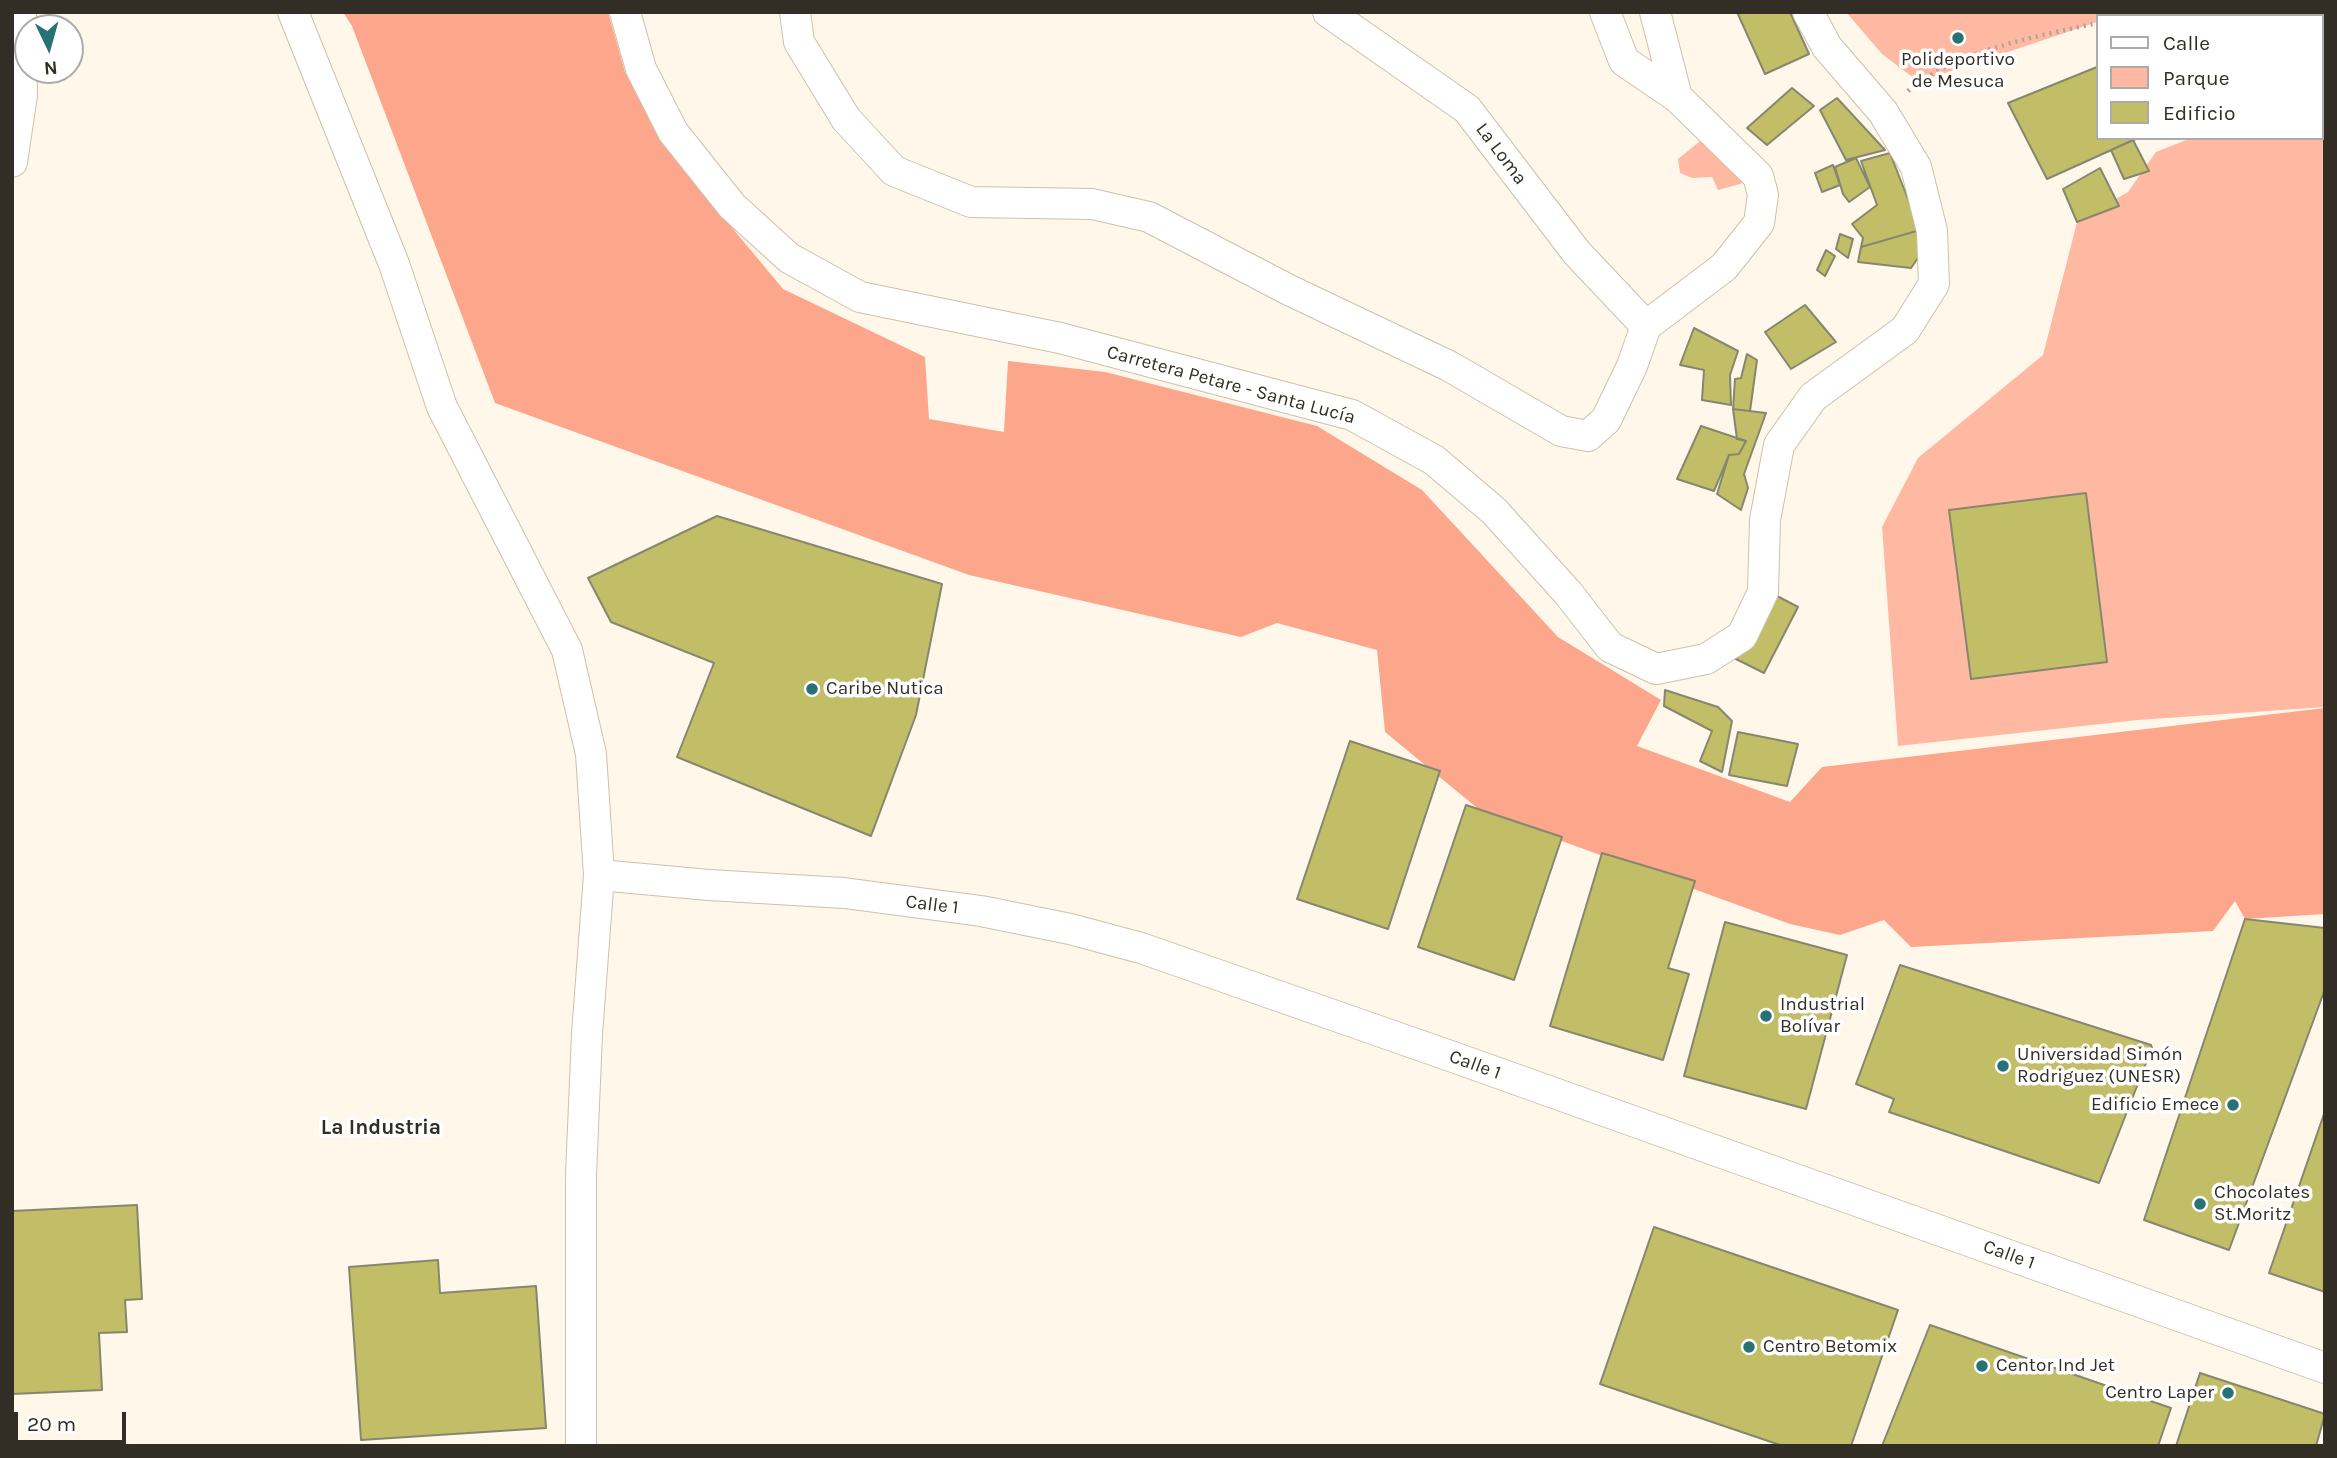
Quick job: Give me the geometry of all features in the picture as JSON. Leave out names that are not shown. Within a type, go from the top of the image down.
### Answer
[{"type":"street","points":[[12,162],[22,95],[21,12]]},
{"type":"street","points":[[293,12],[394,264],[442,407],[567,650],[591,754],[599,875],[587,1034],[581,1175],[581,1446]]},
{"type":"street","name":"Carretera Petare - Santa Lucía","points":[[625,12],[641,69],[673,132],[732,206],[789,258],[860,297],[1060,338],[1352,415],[1434,460],[1494,511],[1568,593],[1610,647],[1656,669],[1706,659],[1742,636],[1763,592],[1765,520],[1779,445],[1813,397],[1905,330],[1934,284],[1932,232],[1916,167],[1883,112],[1827,47],[1808,12]]},
{"type":"street","points":[[795,12],[799,42],[846,119],[894,171],[971,202],[1092,204],[1149,217],[1289,290],[1449,366],[1561,430],[1588,436],[1606,420],[1632,366],[1646,326],[1724,267],[1759,223],[1763,195],[1758,176],[1676,97],[1624,61],[1605,12]]},
{"type":"street","name":"La Loma","points":[[1328,12],[1467,109],[1577,253],[1646,326]]},
{"type":"street","points":[[1656,12],[1676,97]]},
{"type":"street","name":"Calle 1","points":[[599,875],[844,893],[981,911],[1070,929],[1141,948],[2325,1368]]},
{"type":"path","points":[[1883,112],[1919,82],[1968,58],[2004,45],[2096,23]]},
{"type":"green space","name":"Polideportivo de Mesuca","points":[[1846,12],[2126,12],[2096,14],[2096,22],[1919,82],[1882,54]]},
{"type":"green space","points":[[2325,62],[2325,707],[2138,720],[1898,746],[1882,527],[1918,458],[2043,355],[2077,222],[2128,192],[2156,152],[2186,140],[2323,140]]},
{"type":"green space","points":[[1704,138],[1756,174],[1740,184],[1718,190],[1712,177],[1692,178],[1680,173],[1678,159]]},
{"type":"shaded area","points":[[343,12],[608,12],[625,72],[679,164],[783,289],[925,357],[929,419],[1004,432],[1008,361],[1105,372],[1317,426],[1422,490],[1558,637],[1661,700],[1637,746],[1790,802],[1822,767],[2325,708],[2325,914],[2245,919],[2235,901],[2213,931],[1911,947],[1884,920],[1840,935],[1790,924],[1482,812],[1385,732],[1377,650],[1277,623],[1241,637],[969,575],[495,403],[352,26]]},
{"type":"building","points":[[1737,12],[1790,12],[1809,54],[1765,74]]},
{"type":"building","points":[[2096,67],[2096,140],[2134,140],[2047,179],[2008,103]]},
{"type":"building","points":[[1792,88],[1814,106],[1767,145],[1747,128]]},
{"type":"building","points":[[1837,98],[1885,150],[1846,160],[1820,110]]},
{"type":"building","points":[[2133,140],[2149,171],[2124,179],[2111,150]]},
{"type":"building","points":[[1890,153],[1920,230],[1861,247],[1863,238],[1852,224],[1877,205],[1861,161]]},
{"type":"building","points":[[1856,158],[1870,187],[1849,202],[1843,194],[1835,167]]},
{"type":"building","points":[[1833,165],[1840,185],[1822,192],[1815,173]]},
{"type":"building","points":[[2100,168],[2119,206],[2077,222],[2063,189]]},
{"type":"building","points":[[1920,230],[1920,255],[1911,268],[1858,262],[1861,247]]},
{"type":"building","points":[[1840,234],[1853,239],[1848,258],[1836,249]]},
{"type":"building","points":[[1826,250],[1835,256],[1825,276],[1817,270]]},
{"type":"building","points":[[1805,305],[1836,342],[1791,369],[1765,332]]},
{"type":"building","points":[[1694,328],[1738,351],[1730,375],[1731,405],[1702,400],[1704,370],[1680,365]]},
{"type":"building","points":[[1747,354],[1757,360],[1750,411],[1733,409],[1735,379],[1741,378]]},
{"type":"building","points":[[1733,409],[1766,413],[1744,474],[1748,488],[1741,510],[1717,494],[1729,455],[1739,454],[1746,441],[1737,439]]},
{"type":"building","points":[[1701,426],[1746,441],[1739,454],[1729,455],[1714,491],[1677,479]]},
{"type":"building","points":[[2086,493],[2107,662],[1971,679],[1949,510]]},
{"type":"building","name":"Caribe Nutica","points":[[717,516],[942,584],[916,715],[871,836],[677,757],[714,663],[611,622],[588,578]]},
{"type":"building","points":[[1762,588],[1798,607],[1764,673],[1728,655]]},
{"type":"building","points":[[1665,690],[1718,707],[1732,721],[1722,772],[1700,761],[1712,731],[1664,706]]},
{"type":"building","points":[[1738,732],[1798,744],[1787,786],[1729,775]]},
{"type":"building","points":[[1350,741],[1440,771],[1388,929],[1297,899]]},
{"type":"building","points":[[1466,805],[1562,837],[1514,980],[1418,947]]},
{"type":"building","points":[[1602,853],[1695,881],[1668,968],[1689,974],[1663,1060],[1550,1026]]},
{"type":"building","name":"Edificio Emece","points":[[2245,919],[2325,928],[2325,989],[2229,1250],[2144,1220]]},
{"type":"building","name":"Industrial Bolívar","points":[[1725,922],[1847,955],[1806,1109],[1684,1076]]},
{"type":"building","name":"Universidad Simón Rodriguez (UNESR)","points":[[1900,965],[2151,1045],[2099,1183],[1889,1112],[1894,1099],[1856,1084]]},
{"type":"building","points":[[2325,1111],[2325,1292],[2269,1273]]},
{"type":"building","points":[[137,1205],[142,1299],[125,1300],[127,1332],[99,1333],[102,1390],[12,1394],[12,1211]]},
{"type":"building","name":"Centro Betomix","points":[[1654,1227],[1898,1310],[1851,1446],[1783,1446],[1600,1384]]},
{"type":"building","points":[[438,1260],[440,1293],[536,1286],[546,1428],[361,1440],[349,1267]]},
{"type":"building","name":"Centor Ind Jet","points":[[1930,1325],[2171,1408],[2158,1446],[1882,1446]]},
{"type":"building","name":"Centro Laper","points":[[2200,1373],[2325,1414],[2316,1446],[2176,1446]]},
{"type":"place","name":"Polideportivo de Mesuca","points":[[1958,38]]},
{"type":"place","name":"Caribe Nutica","points":[[812,689]]},
{"type":"place","name":"Industrial Bolívar","points":[[1766,1016]]},
{"type":"place","name":"Universidad Simón Rodriguez (UNESR)","points":[[2003,1066]]},
{"type":"place","name":"Edificio Emece","points":[[2233,1105]]},
{"type":"place","name":"Chocolates St.Moritz","points":[[2200,1204]]},
{"type":"place","name":"Centro Betomix","points":[[1749,1347]]},
{"type":"place","name":"Centor Ind Jet","points":[[1982,1366]]},
{"type":"place","name":"Centro Laper","points":[[2228,1393]]},
{"type":"district","name":"La Industria","points":[[381,1128]]}]
